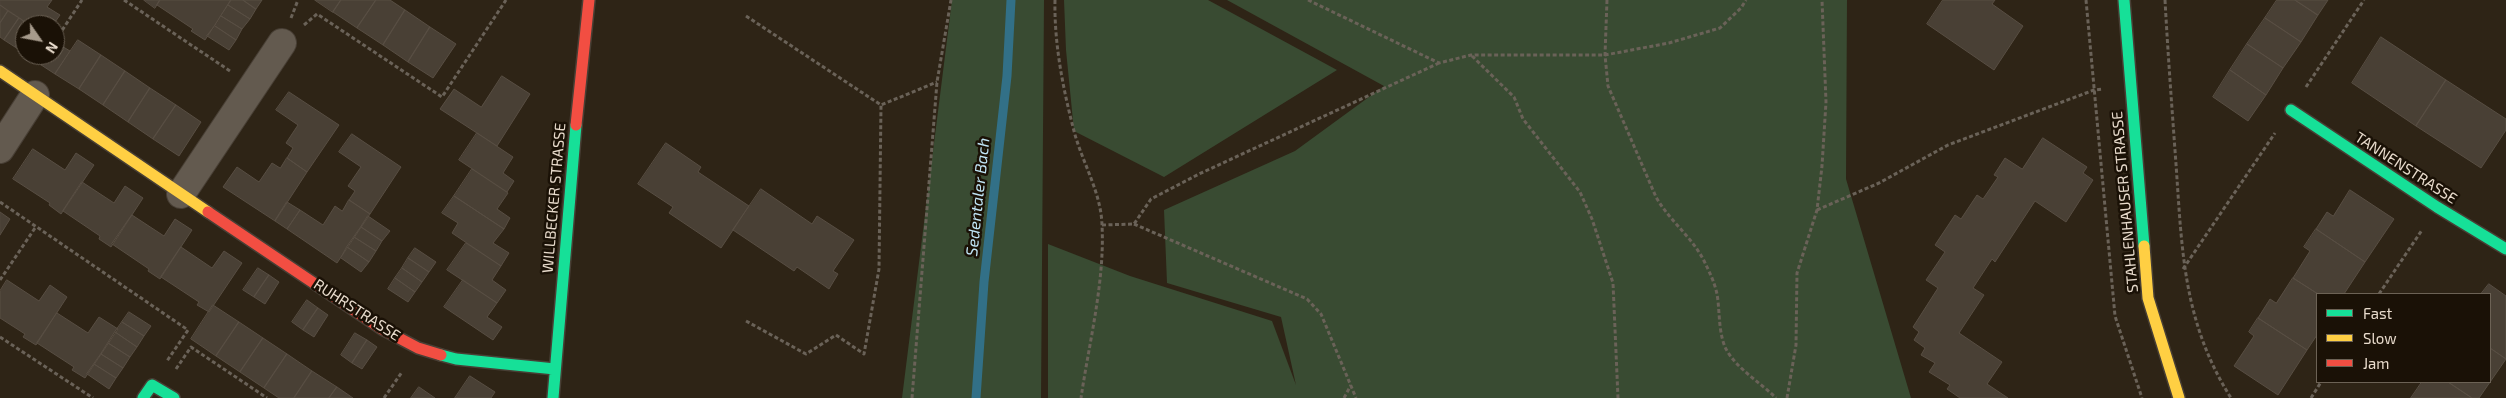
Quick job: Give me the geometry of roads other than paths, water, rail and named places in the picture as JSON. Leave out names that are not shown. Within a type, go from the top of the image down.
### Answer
[{"type":"street","name":"WILLBECKER STRASSE","points":[[553,398],[568,204],[588,0]]},
{"type":"street","name":"STAHLENHAUSER STRASSE","points":[[2124,0],[2148,298],[2179,398]]},
{"type":"street","points":[[182,194],[282,43]]},
{"type":"street","name":"RUHRSTRASSE","points":[[0,71],[382,329],[418,348],[456,359],[555,369]]},
{"type":"street","points":[[0,149],[35,95]]},
{"type":"street","name":"TANNENSTRASSE","points":[[2291,110],[2437,207],[2506,249]]},
{"type":"street","points":[[143,398],[157,387],[174,398]]},
{"type":"waterway","name":"Sedentaler Bach","points":[[976,398],[984,282],[1007,76],[1011,0]]}]
